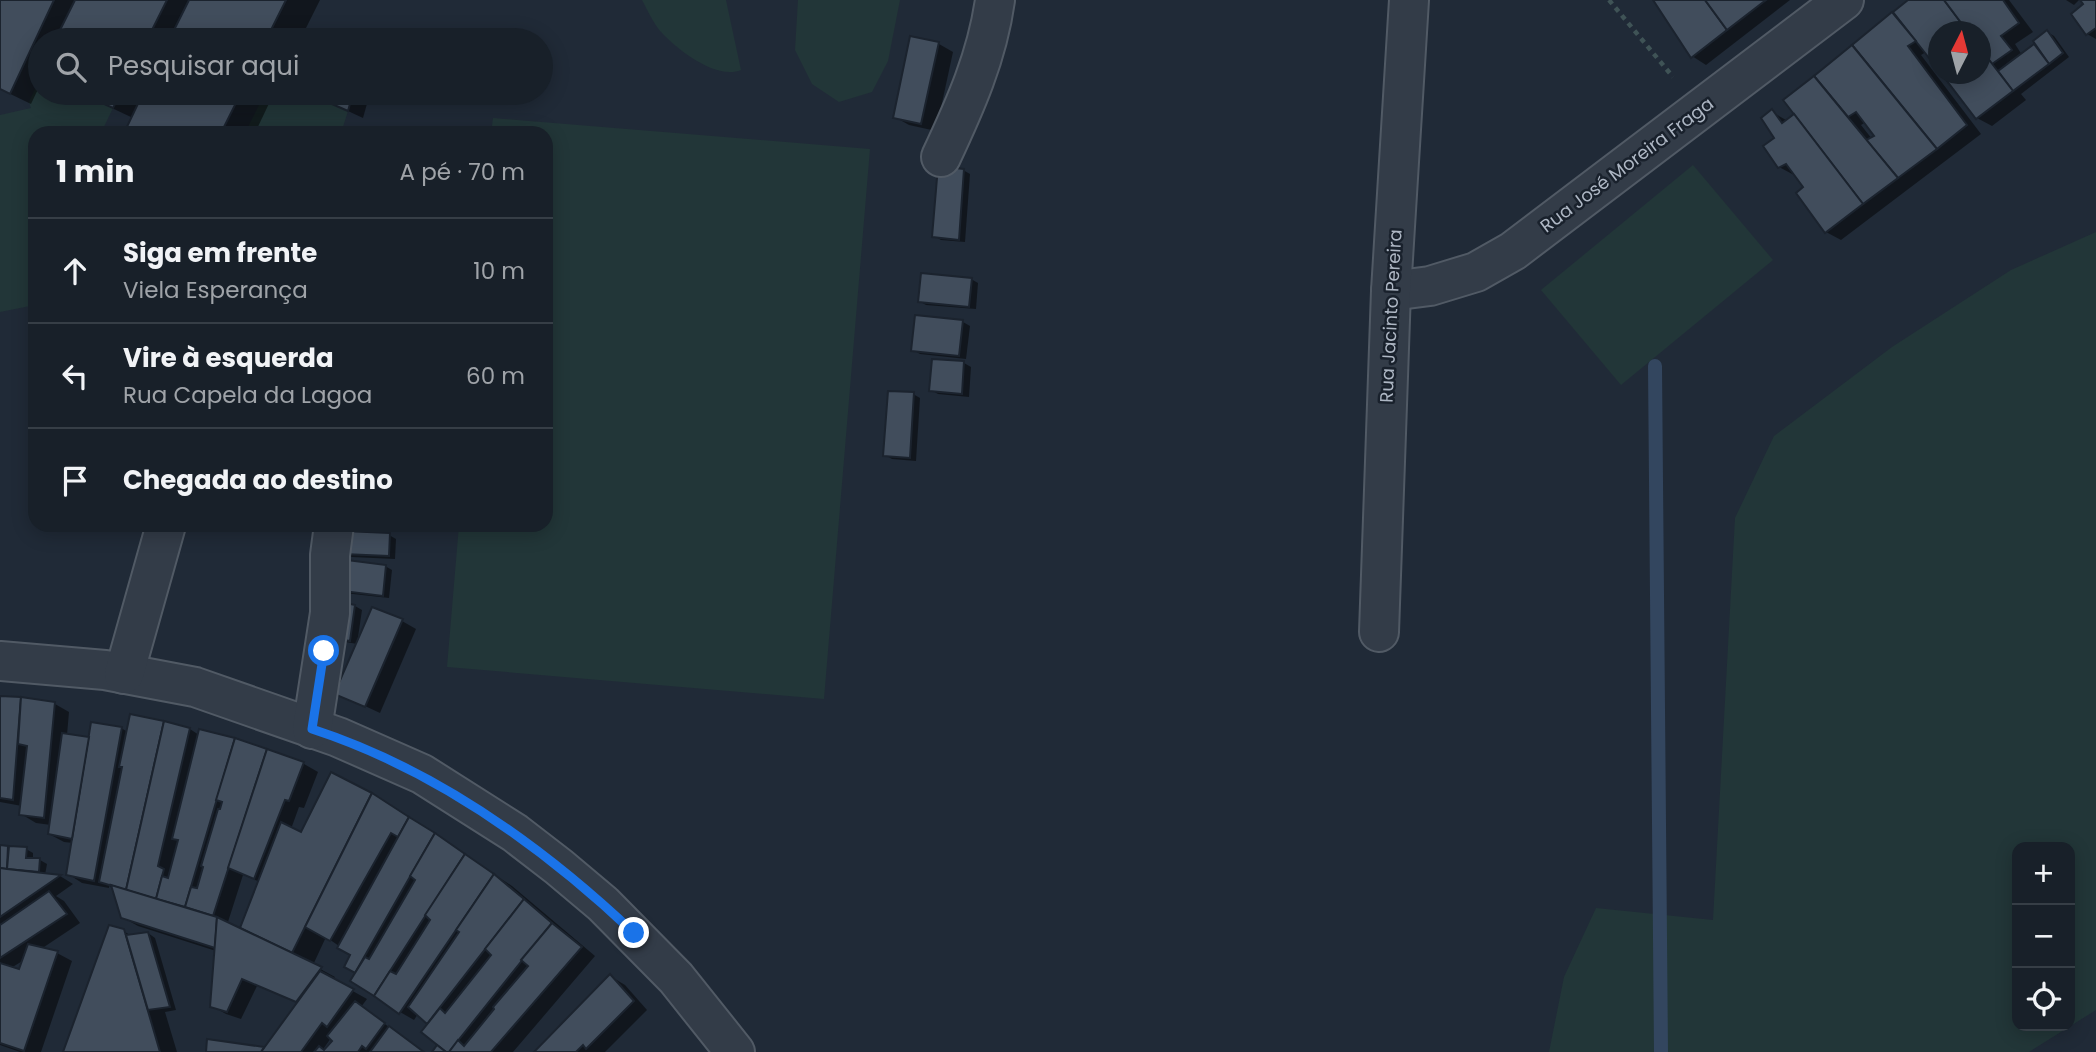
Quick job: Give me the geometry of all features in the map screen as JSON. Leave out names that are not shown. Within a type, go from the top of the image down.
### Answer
[{"type":"street","points":[[941,157],[971,92],[995,0]]},
{"type":"street","name":"Rua Jacinto Pereira","points":[[1379,632],[1391,291],[1409,0]]},
{"type":"street","name":"Rua José Moreira Fraga","points":[[1391,291],[1430,286],[1476,272],[1513,251],[1844,0]]},
{"type":"street","points":[[124,674],[164,532]]},
{"type":"street","points":[[312,729],[330,613],[330,555],[333,532]]},
{"type":"street","points":[[0,661],[124,674],[195,687],[338,737],[422,775],[526,841],[586,889],[634,933],[676,978],[735,1052]]},
{"type":"path","points":[[1609,0],[1700,109]]},
{"type":"green space","points":[[642,0],[726,0],[741,70],[721,71],[688,55],[660,30]]},
{"type":"green space","points":[[798,0],[900,0],[888,61],[872,92],[839,102],[812,84],[795,50]]},
{"type":"green space","points":[[30,105],[106,105],[113,108],[104,126],[28,126],[28,306],[0,312],[0,115],[31,108]]},
{"type":"green space","points":[[259,105],[335,105],[348,111],[343,126],[248,126]]},
{"type":"green space","points":[[493,118],[870,149],[824,699],[447,667],[458,532],[553,532],[553,126],[492,126]]},
{"type":"green space","points":[[1693,165],[1773,260],[1621,385],[1541,290]]},
{"type":"green space","points":[[2096,232],[2096,1010],[2075,1023],[2075,842],[2012,842],[2012,1031],[2062,1031],[2029,1052],[1549,1052],[1564,977],[1596,908],[1713,920],[1735,518],[1774,436],[1892,347],[2011,270]]},
{"type":"building","points":[[0,0],[54,0],[41,28],[28,28],[28,56],[10,94],[0,89]]},
{"type":"building","points":[[75,0],[167,0],[153,28],[61,28]]},
{"type":"building","points":[[189,0],[286,0],[272,28],[175,28]]},
{"type":"building","points":[[1653,0],[1705,0],[1727,30],[1691,58]]},
{"type":"building","points":[[1705,0],[1766,0],[1727,30]]},
{"type":"building","points":[[1908,0],[1944,0],[1960,21],[1928,21],[1928,57],[1893,12]]},
{"type":"building","points":[[1944,0],[2003,0],[2019,23],[2001,36],[2012,50],[1992,64],[1991,21],[1960,21]]},
{"type":"building","points":[[2080,0],[2096,0],[2096,28],[2086,35],[2071,14],[2083,4]]},
{"type":"building","points":[[1892,12],[1916,41],[1908,46],[1928,73],[1928,84],[1936,84],[1967,125],[1937,149],[1852,45]]},
{"type":"building","points":[[2047,30],[2063,53],[2049,64],[2033,41]]},
{"type":"building","points":[[910,36],[939,42],[921,124],[893,118]]},
{"type":"building","points":[[2034,44],[2049,64],[2013,91],[1998,71]]},
{"type":"building","points":[[1852,45],[1937,149],[1898,178],[1866,140],[1874,136],[1856,112],[1848,117],[1814,76]]},
{"type":"building","points":[[1991,62],[2013,91],[1976,119],[1949,84],[1991,84]]},
{"type":"building","points":[[1814,76],[1898,178],[1863,204],[1783,100]]},
{"type":"building","points":[[137,105],[235,105],[224,126],[127,126]]},
{"type":"building","points":[[334,105],[350,105],[348,111]]},
{"type":"building","points":[[1772,109],[1782,123],[1794,114],[1863,204],[1825,233],[1796,193],[1803,187],[1786,164],[1778,168],[1763,146],[1774,138],[1761,118]]},
{"type":"building","points":[[938,166],[964,169],[959,240],[932,237]]},
{"type":"building","points":[[921,273],[972,278],[969,307],[918,302]]},
{"type":"building","points":[[915,315],[963,320],[959,356],[911,351]]},
{"type":"building","points":[[932,359],[964,361],[962,394],[929,391]]},
{"type":"building","points":[[888,391],[914,392],[910,458],[883,456]]},
{"type":"building","points":[[344,532],[390,533],[389,556],[343,554]]},
{"type":"building","points":[[339,559],[386,565],[383,596],[335,590]]},
{"type":"building","points":[[337,601],[355,605],[350,641],[331,638]]},
{"type":"building","points":[[372,607],[403,619],[365,707],[334,694]]},
{"type":"building","points":[[0,696],[21,697],[13,800],[0,798]]},
{"type":"building","points":[[21,697],[55,702],[44,818],[19,815],[27,746],[18,744]]},
{"type":"building","points":[[130,714],[164,721],[126,890],[99,882]]},
{"type":"building","points":[[164,721],[190,728],[158,866],[164,869],[156,899],[126,890]]},
{"type":"building","points":[[91,722],[122,727],[94,881],[66,875]]},
{"type":"building","points":[[199,729],[235,738],[185,907],[156,899],[162,876],[168,878],[178,840],[172,839]]},
{"type":"building","points":[[62,733],[89,737],[72,839],[48,834]]},
{"type":"building","points":[[235,738],[267,749],[213,916],[185,907],[191,887],[197,888],[203,867],[201,866],[222,802],[216,800]]},
{"type":"building","points":[[267,749],[304,762],[289,801],[285,800],[254,879],[228,868]]},
{"type":"building","points":[[331,772],[372,793],[292,953],[240,928],[281,822],[301,832]]},
{"type":"building","points":[[372,793],[409,817],[398,837],[391,833],[330,941],[305,927]]},
{"type":"building","points":[[409,817],[435,833],[355,973],[344,967],[350,955],[337,948]]},
{"type":"building","points":[[435,833],[465,854],[374,996],[350,981],[365,957],[369,959],[415,880],[410,876]]},
{"type":"building","points":[[0,845],[8,846],[7,869],[0,868]]},
{"type":"building","points":[[9,846],[27,847],[26,858],[40,858],[39,872],[7,869]]},
{"type":"building","points":[[465,854],[494,874],[399,1014],[374,996],[390,971],[396,974],[430,920],[425,915]]},
{"type":"building","points":[[0,868],[7,869],[61,875],[0,917]]},
{"type":"building","points":[[494,874],[524,899],[427,1024],[408,1007],[459,932],[456,930]]},
{"type":"building","points":[[111,885],[217,917],[215,948],[121,918]]},
{"type":"building","points":[[49,891],[67,914],[0,958],[0,925]]},
{"type":"building","points":[[524,899],[552,923],[449,1052],[446,1052],[421,1032],[440,1008],[445,1013],[491,955],[485,949]]},
{"type":"building","points":[[217,917],[322,967],[296,1002],[242,979],[227,1012],[210,1007]]},
{"type":"building","points":[[552,923],[582,947],[491,1052],[449,1052],[458,1040],[464,1046],[494,1009],[528,966],[521,960]]},
{"type":"building","points":[[109,925],[124,929],[160,1052],[63,1052]]},
{"type":"building","points":[[148,932],[170,1007],[148,1010],[126,935]]},
{"type":"building","points":[[28,944],[58,951],[24,1051],[0,1043],[0,963],[19,969]]},
{"type":"building","points":[[320,971],[354,989],[327,1027],[322,1023],[301,1052],[261,1052]]},
{"type":"building","points":[[610,974],[634,1001],[586,1049],[583,1045],[576,1052],[534,1052]]},
{"type":"building","points":[[355,1001],[385,1023],[366,1049],[362,1046],[358,1052],[314,1052],[319,1046],[324,1050],[332,1041],[327,1036]]},
{"type":"building","points":[[389,1026],[424,1052],[370,1052]]},
{"type":"building","points":[[207,1039],[264,1047],[261,1052],[206,1052]]},
{"type":"building","points":[[437,1045],[446,1052],[432,1052]]},
{"type":"waterway","points":[[1655,366],[1661,1052]]},
{"type":"route","points":[[324,651],[312,729],[338,737],[422,775],[515,833],[559,867],[634,933]]}]
